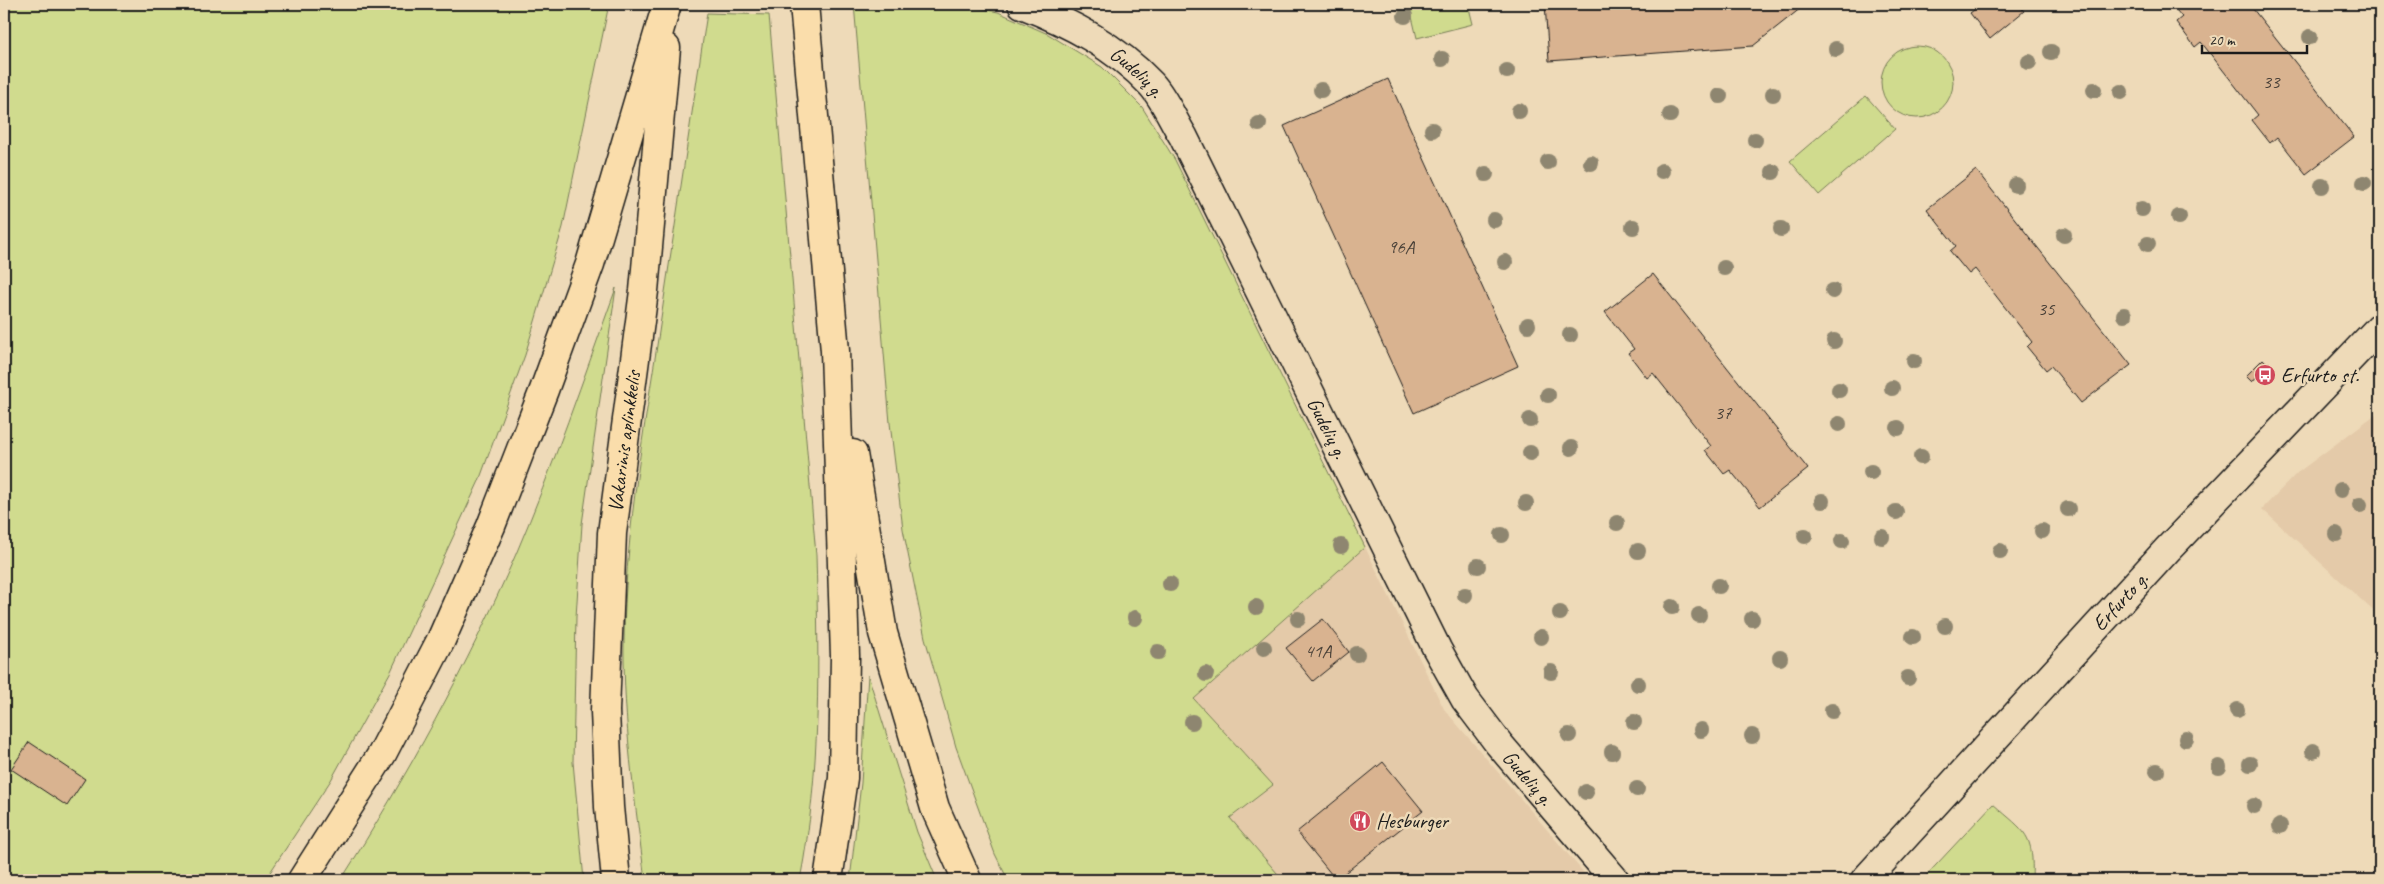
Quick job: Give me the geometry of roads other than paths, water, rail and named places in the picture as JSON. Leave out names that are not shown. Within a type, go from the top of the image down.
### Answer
[{"type":"highway","name":"Vakarinis aplinkkelis","points":[[616,880],[609,807],[605,711],[612,533],[644,291],[668,4]]},
{"type":"highway","points":[[302,880],[391,736],[442,640],[491,526],[544,390],[590,264],[668,4]]},
{"type":"highway","points":[[804,4],[835,351],[845,656],[842,778],[828,880]]},
{"type":"highway","points":[[835,351],[883,632],[936,808],[967,880]]},
{"type":"street","name":"Gudelių g.","points":[[1022,4],[1068,22],[1112,49],[1152,85],[1183,136],[1464,700],[1615,880]]},
{"type":"street","name":"Erfurto g.","points":[[1865,880],[2167,550],[2380,327]]},
{"type":"place","name":"Erfurto st.","points":[[2265,375]]},
{"type":"place","name":"Hesburger","points":[[1360,821]]}]
